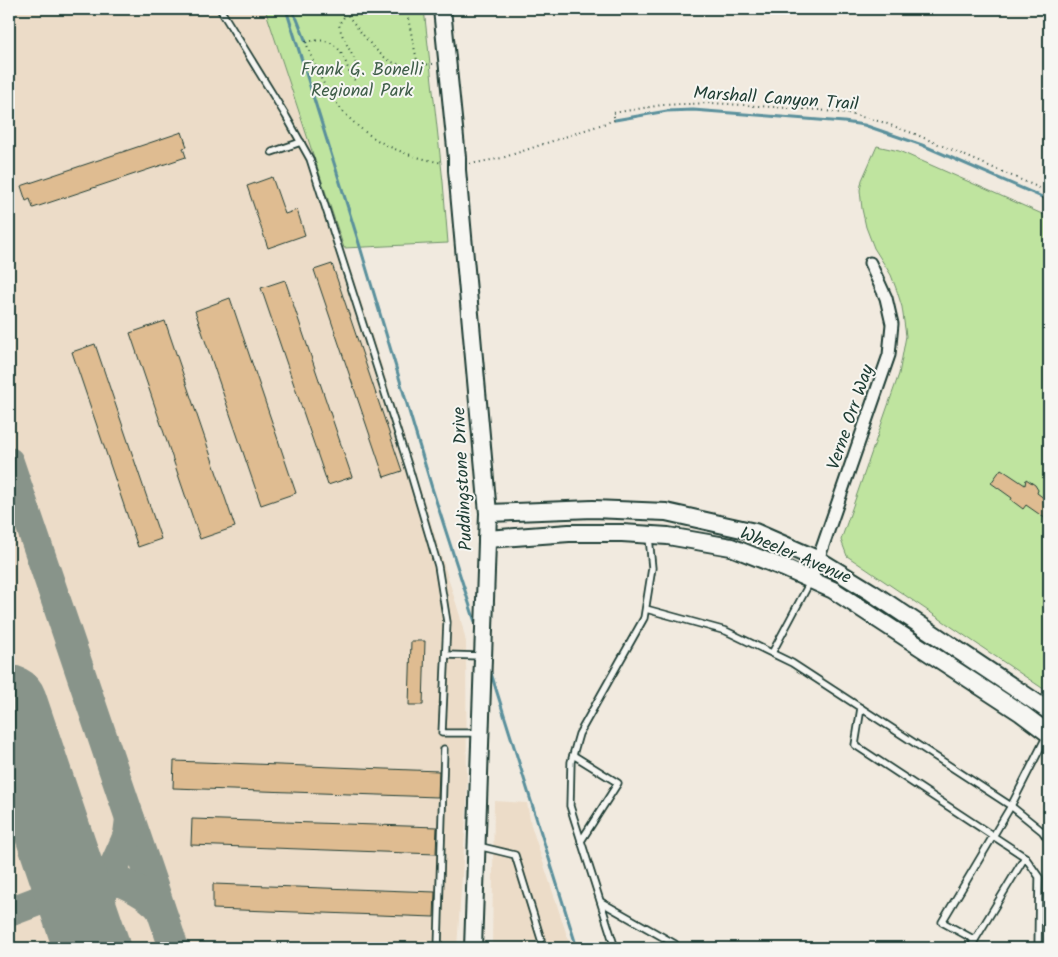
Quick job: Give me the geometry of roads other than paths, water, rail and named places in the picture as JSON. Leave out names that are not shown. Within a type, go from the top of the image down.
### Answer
[{"type":"street","name":"Puddingstone Drive","points":[[442,9],[488,513],[473,948]]},
{"type":"street","name":"Verne Orr Way","points":[[811,580],[889,355],[892,324],[886,298],[870,263]]},
{"type":"street","name":"Wheeler Avenue","points":[[488,513],[593,509],[666,512],[754,532],[819,560],[871,592],[1049,711]]},
{"type":"street","name":"Wheeler Avenue","points":[[487,539],[569,534],[649,535],[668,536],[731,548],[833,590],[1049,732]]},
{"type":"lane","points":[[220,9],[310,159],[409,468],[438,566],[448,622],[442,733],[480,733]]},
{"type":"lane","points":[[272,152],[301,142]]},
{"type":"lane","points":[[615,948],[570,806],[571,762],[579,734],[644,618],[652,568],[649,535]]},
{"type":"lane","points":[[772,653],[811,580]]},
{"type":"lane","points":[[646,609],[726,631],[792,663],[1011,806],[1042,831],[1049,840]]},
{"type":"lane","points":[[446,655],[483,656]]},
{"type":"lane","points":[[862,708],[856,745],[1025,858],[1039,877],[1038,948]]},
{"type":"lane","points":[[975,940],[942,922],[994,837],[1049,732]]},
{"type":"lane","points":[[438,948],[444,750]]},
{"type":"lane","points":[[573,755],[618,783],[581,841]]},
{"type":"lane","points":[[476,845],[515,855],[541,939]]},
{"type":"lane","points":[[970,948],[1025,858]]},
{"type":"lane","points":[[601,902],[675,944],[672,948]]},
{"type":"waterway","points":[[286,9],[358,240],[432,488],[477,628]]},
{"type":"waterway","points":[[290,9],[297,19],[306,42]]},
{"type":"waterway","points":[[615,120],[667,111],[693,110],[864,125],[922,145],[1049,200]]},
{"type":"waterway","points":[[490,670],[577,948]]},
{"type":"park label","name":"Frank G. Bonelli Regional Park","points":[[362,79]]}]
